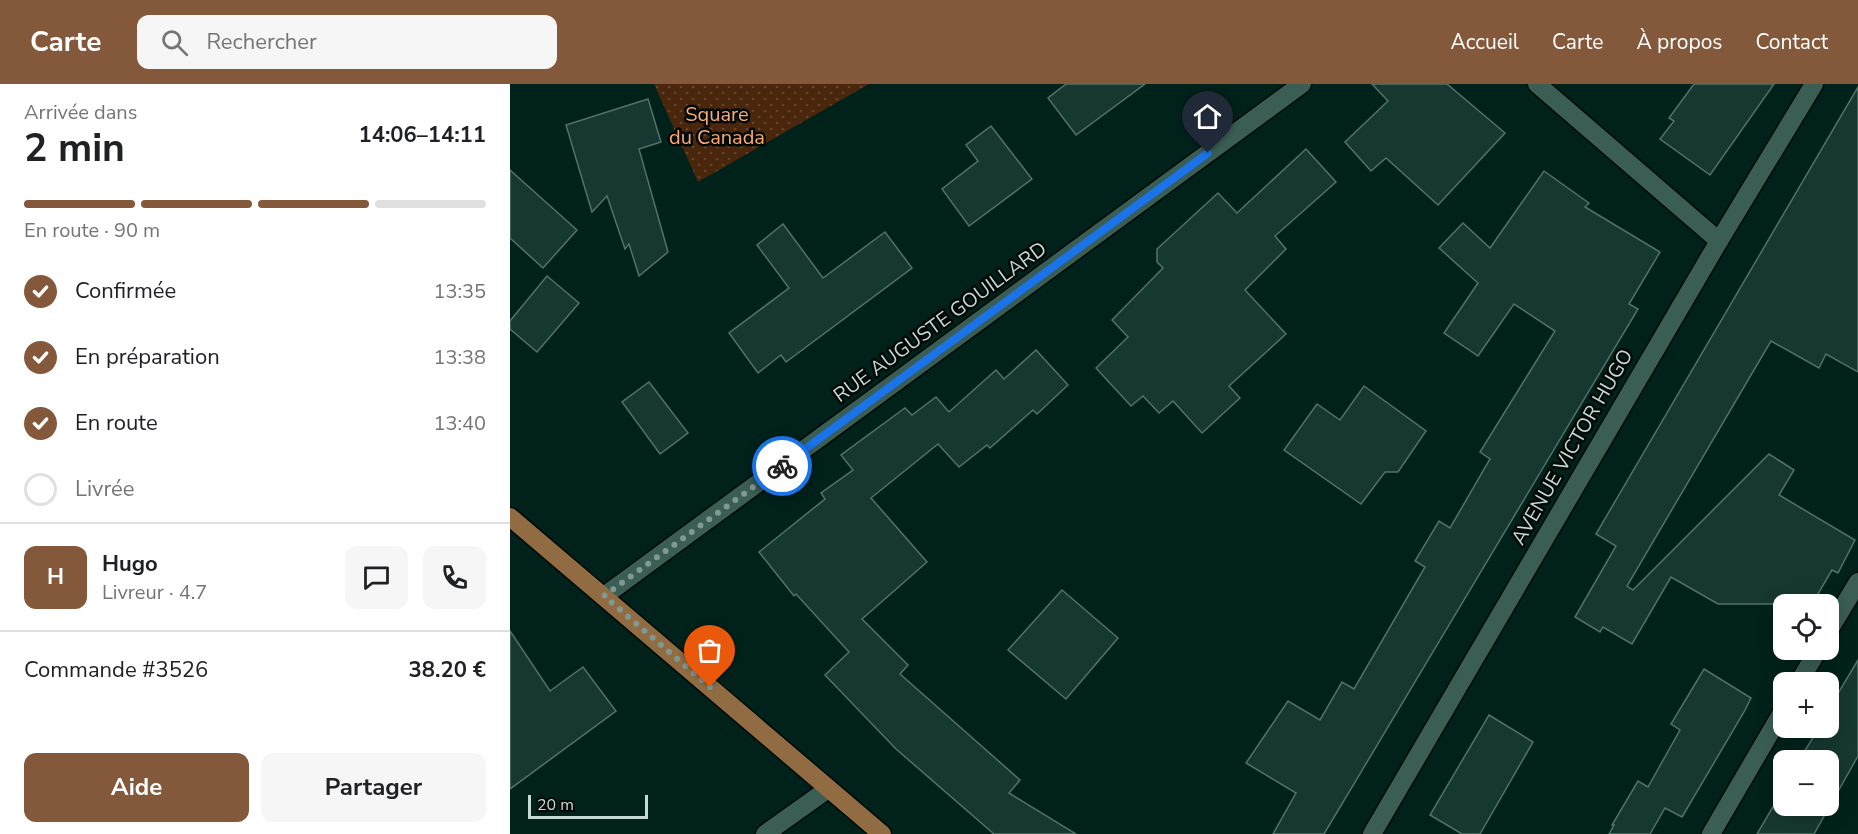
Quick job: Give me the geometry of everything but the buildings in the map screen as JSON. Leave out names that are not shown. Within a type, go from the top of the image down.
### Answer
[{"type":"main road","points":[[510,517],[882,834]]},
{"type":"street","name":"RUE AUGUSTE GOUILLARD","points":[[604,596],[1302,84]]},
{"type":"street","points":[[1537,84],[1719,241]]},
{"type":"street","name":"AVENUE VICTOR HUGO","points":[[1372,834],[1719,241],[1814,84]]},
{"type":"street","points":[[1839,614],[1858,582]]},
{"type":"street","points":[[1711,834],[1773,728]]},
{"type":"street","points":[[765,834],[828,789]]},
{"type":"green space","name":"Square du Canada","points":[[654,84],[869,84],[698,182]]},
{"type":"way so far","points":[[710,687],[604,596],[782,466]]},
{"type":"route","points":[[782,466],[1208,153]]}]
